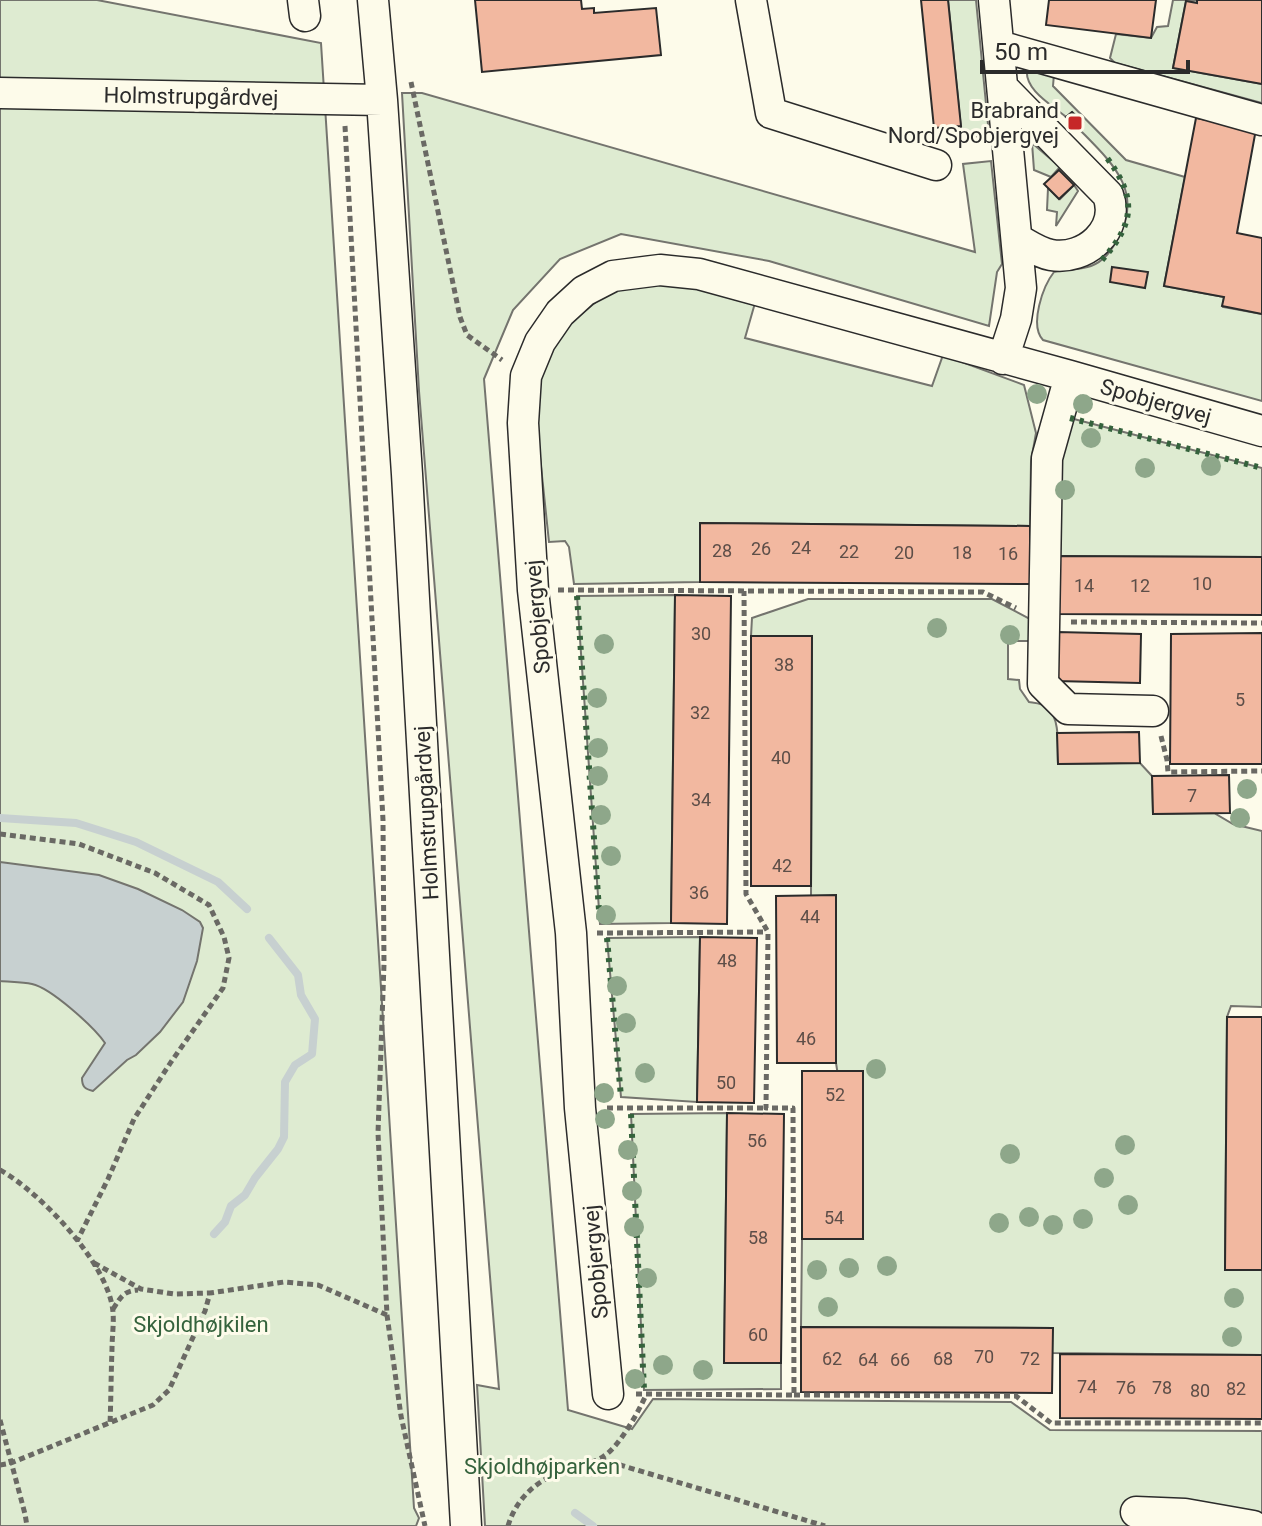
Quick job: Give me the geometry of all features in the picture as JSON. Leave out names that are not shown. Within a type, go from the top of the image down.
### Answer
[{"type":"street","name":"Holmstrupgårdvej","points":[[373,0],[407,474],[466,1526]]},
{"type":"street","points":[[751,0],[771,113],[936,165]]},
{"type":"street","points":[[994,0],[1021,288],[1016,319],[1003,359]]},
{"type":"street","points":[[999,46],[1262,120]]},
{"type":"street","points":[[1003,88],[1108,195],[1111,203],[1106,230],[1091,247],[1080,252],[1049,255],[1017,239]]},
{"type":"street","name":"Holmstrupgårdvej","points":[[0,93],[382,100]]},
{"type":"street","name":"Spobjergvej","points":[[608,1394],[580,1108],[571,933],[533,590],[523,423],[526,376],[546,332],[560,313],[584,291],[613,276],[660,270],[699,274],[1262,431]]},
{"type":"street","points":[[1070,376],[1047,458],[1043,684],[1068,709],[1153,711]]},
{"type":"street","points":[[1136,1512],[1185,1514],[1253,1526]]},
{"type":"path","points":[[411,80],[463,326],[467,335],[526,376]]},
{"type":"path","points":[[343,100],[383,820],[384,964],[378,1133],[387,1315],[401,1416],[425,1526]]},
{"type":"path","points":[[533,590],[983,592],[1045,623],[1262,623]]},
{"type":"path","points":[[744,591],[746,894],[768,932],[766,1108]]},
{"type":"path","points":[[1153,711],[1168,772],[1262,771]]},
{"type":"path","points":[[0,834],[79,844],[155,873],[209,905],[224,937],[229,958],[223,988],[134,1119],[77,1241]]},
{"type":"path","points":[[571,933],[768,932]]},
{"type":"path","points":[[580,1108],[793,1108],[794,1395]]},
{"type":"path","points":[[0,1170],[13,1177],[60,1219],[93,1262],[107,1288],[113,1310],[110,1424]]},
{"type":"path","points":[[93,1262],[141,1289]]},
{"type":"path","points":[[113,1310],[128,1291],[210,1293],[276,1283],[318,1285],[387,1315]]},
{"type":"path","points":[[0,1465],[153,1405],[169,1390],[205,1311],[210,1293]]},
{"type":"path","points":[[608,1394],[1016,1396],[1051,1423],[1262,1423]]},
{"type":"path","points":[[508,1526],[523,1496],[539,1481],[608,1454],[639,1413],[646,1395]]},
{"type":"path","points":[[0,1420],[27,1526]]},
{"type":"path","points":[[600,1459],[825,1526]]},
{"type":"green space","name":"Skjoldhøjkilen","points":[[0,0],[97,0],[321,43],[414,1508],[419,1518],[416,1526],[0,1526]]},
{"type":"green space","points":[[948,0],[976,0],[989,135],[962,138]]},
{"type":"green space","points":[[1173,0],[1197,0],[1197,3],[1186,1],[1173,68],[1262,84],[1262,103],[1115,63],[1110,58],[1116,34],[1151,38],[1157,27],[1168,26]]},
{"type":"green space","points":[[1027,69],[1054,74],[1053,86],[1126,160],[1185,177],[1164,286],[1224,297],[1223,307],[1262,314],[1262,401],[1043,340],[1037,316],[1050,278],[1054,272],[1096,264],[1110,252],[1125,222],[1128,206],[1120,178],[1078,128],[1082,122],[1072,112],[1066,117],[1040,96],[1030,84]]},
{"type":"green space","name":"Skjoldhøjparken","points":[[402,93],[422,93],[975,252],[963,164],[991,161],[1002,264],[997,272],[989,326],[769,261],[621,234],[560,259],[513,310],[484,379],[568,1410],[632,1429],[653,1399],[1011,1402],[1050,1430],[1262,1431],[1262,1526],[485,1526],[477,1385],[499,1389],[419,391]]},
{"type":"green space","points":[[1032,143],[1060,167],[1051,177],[1034,170]]},
{"type":"green space","points":[[1074,185],[1078,191],[1056,226],[1057,212],[1047,210],[1048,188],[1060,199]]},
{"type":"green space","points":[[666,282],[702,288],[755,303],[745,338],[932,386],[943,355],[1024,385],[1036,433],[1031,461],[1030,526],[701,523],[700,582],[574,584],[569,547],[565,541],[549,542],[538,438],[537,392],[545,363],[557,338],[570,323],[607,293],[633,285]]},
{"type":"green space","points":[[1070,418],[1262,468],[1262,557],[1055,556],[1058,470]]},
{"type":"green space","points":[[675,595],[671,923],[600,924],[577,596]]},
{"type":"green space","points":[[808,599],[992,599],[1032,620],[1033,641],[1008,641],[1008,679],[1019,680],[1020,689],[1029,702],[1044,705],[1052,713],[1057,727],[1058,764],[1140,763],[1152,776],[1153,814],[1214,813],[1233,824],[1262,831],[1262,1007],[1231,1006],[1227,1017],[1225,1270],[1262,1270],[1262,1355],[1052,1353],[1052,1328],[801,1327],[802,1239],[863,1239],[836,1063],[836,896],[811,896],[812,637],[751,636],[752,618]]},
{"type":"green space","points":[[700,937],[697,1102],[621,1097],[607,938]]},
{"type":"green space","points":[[727,1113],[724,1362],[781,1363],[781,1389],[644,1390],[631,1114]]},
{"type":"shaded area","points":[[0,862],[99,875],[182,910],[200,922],[203,928],[197,961],[183,1002],[160,1032],[93,1091],[84,1087],[82,1078],[105,1043],[72,1009],[40,987],[0,981]]},
{"type":"building","points":[[475,0],[581,0],[582,9],[594,8],[594,13],[656,8],[661,55],[482,72]]},
{"type":"building","points":[[921,0],[948,0],[961,126],[934,128]]},
{"type":"building","points":[[1049,0],[1156,0],[1151,38],[1046,25]]},
{"type":"building","points":[[1197,0],[1262,0],[1262,84],[1173,68],[1186,1],[1197,3]]},
{"type":"building","points":[[1072,112],[1083,122],[1078,128],[1066,117]]},
{"type":"building","points":[[1196,118],[1256,129],[1237,233],[1262,238],[1262,314],[1222,306],[1224,297],[1164,286]]},
{"type":"building","points":[[1059,170],[1074,185],[1059,199],[1044,184]]},
{"type":"building","points":[[1112,267],[1148,272],[1145,288],[1110,282]]},
{"type":"building","points":[[700,523],[1030,526],[1030,584],[700,582]]},
{"type":"building","points":[[1055,556],[1262,557],[1262,615],[1055,614]]},
{"type":"building","points":[[675,595],[731,596],[727,924],[671,923]]},
{"type":"building","points":[[1057,632],[1141,634],[1140,683],[1056,681]]},
{"type":"building","points":[[1262,633],[1262,764],[1170,764],[1171,634]]},
{"type":"building","points":[[751,636],[812,636],[811,886],[751,886]]},
{"type":"building","points":[[1139,732],[1140,763],[1058,764],[1057,733]]},
{"type":"building","points":[[1229,775],[1230,813],[1153,814],[1152,776]]},
{"type":"building","points":[[836,895],[836,1063],[777,1063],[776,896]]},
{"type":"building","points":[[700,937],[757,938],[754,1103],[697,1102]]},
{"type":"building","points":[[1227,1017],[1262,1017],[1262,1270],[1225,1270]]},
{"type":"building","points":[[802,1071],[863,1071],[863,1239],[802,1239]]},
{"type":"building","points":[[727,1113],[784,1114],[781,1363],[724,1363]]},
{"type":"building","points":[[801,1327],[1053,1328],[1052,1393],[801,1392]]},
{"type":"building","points":[[1060,1354],[1262,1355],[1262,1419],[1060,1418]]},
{"type":"waterway","points":[[0,818],[76,823],[136,842],[218,882],[247,909]]},
{"type":"waterway","points":[[214,1234],[225,1222],[231,1206],[245,1195],[278,1149],[284,1137],[285,1082],[295,1065],[312,1054],[315,1019],[301,995],[298,975],[269,938]]},
{"type":"waterway","points":[[575,1513],[593,1526]]},
{"type":"hedge","points":[[1102,260],[1121,234],[1128,210],[1124,186],[1107,158]]},
{"type":"hedge","points":[[1070,418],[1262,468]]},
{"type":"hedge","points":[[577,596],[600,924]]},
{"type":"hedge","points":[[607,938],[621,1097]]},
{"type":"hedge","points":[[631,1114],[644,1390]]},
{"type":"place","name":"Brabrand Nord/Spobjergvej","points":[[1075,123]]}]
